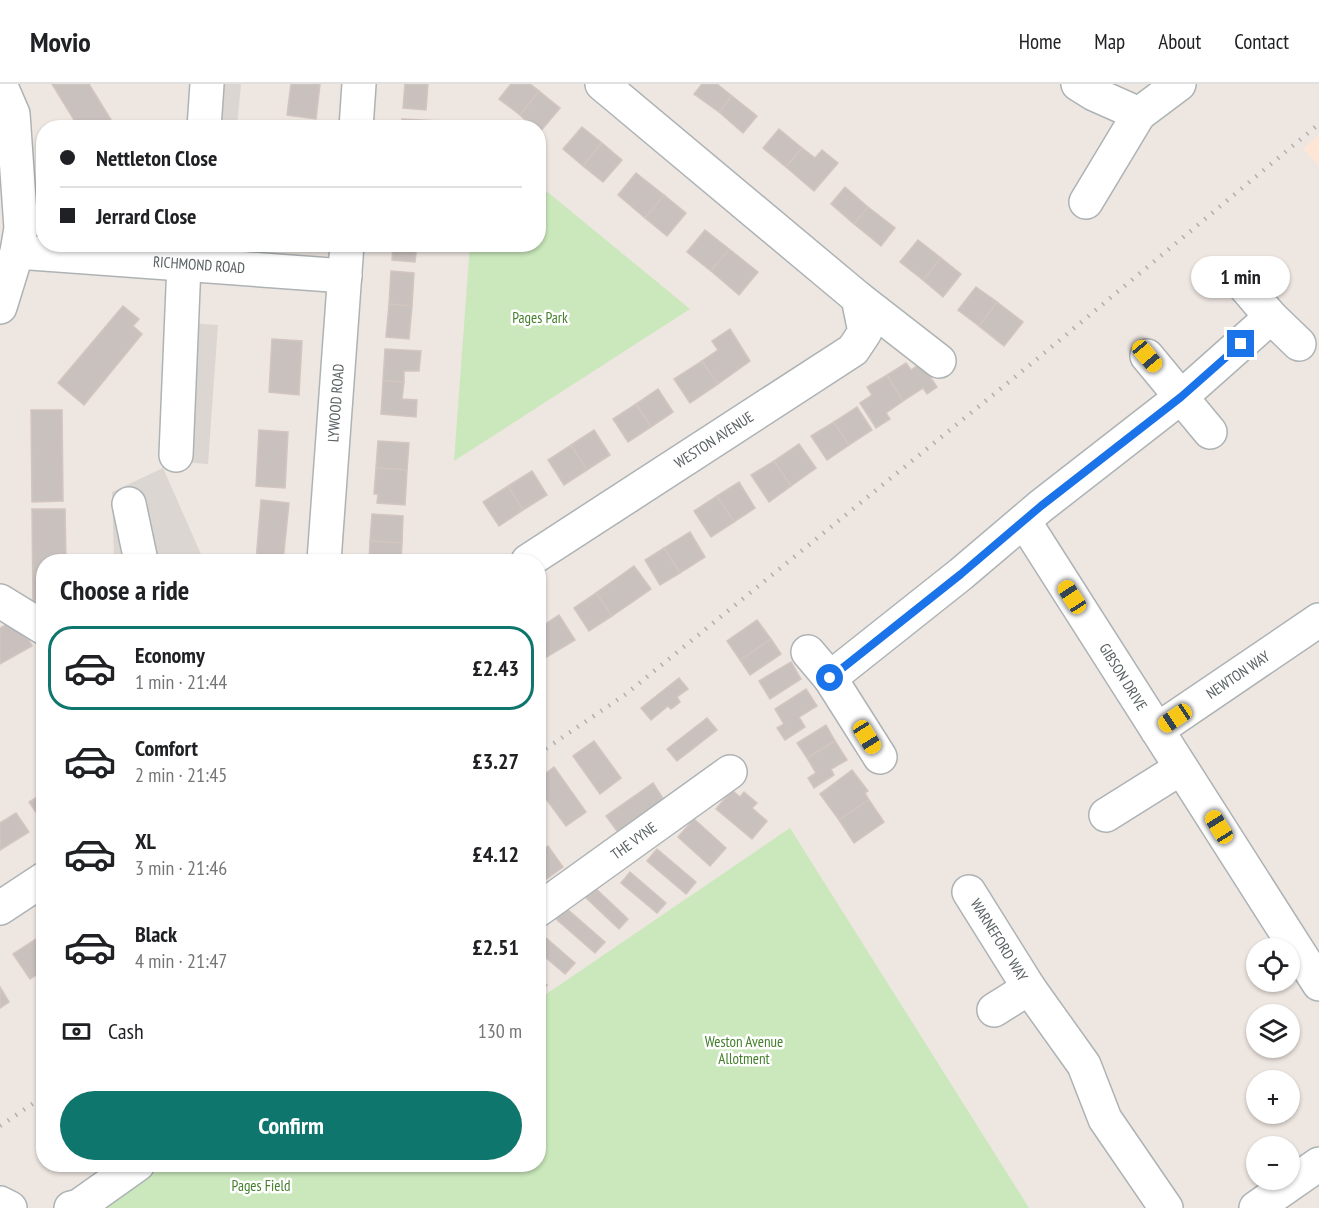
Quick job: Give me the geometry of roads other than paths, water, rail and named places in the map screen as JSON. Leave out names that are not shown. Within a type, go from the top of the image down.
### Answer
[{"type":"street","points":[[0,84],[13,114],[21,228],[17,252],[0,306]]},
{"type":"street","points":[[205,120],[207,84]]},
{"type":"street","points":[[357,120],[359,84]]},
{"type":"street","points":[[602,84],[858,298],[939,361]]},
{"type":"street","points":[[1078,84],[1094,94],[1139,114]]},
{"type":"street","points":[[1086,202],[1139,114],[1179,84]]},
{"type":"street","name":"RICHMOND ROAD","points":[[17,252],[346,260]]},
{"type":"street","points":[[176,455],[190,258]]},
{"type":"street","name":"LYWOOD ROAD","points":[[325,554],[346,260]]},
{"type":"street","points":[[1242,283],[1271,317],[1299,344]]},
{"type":"street","name":"WESTON AVENUE","points":[[539,554],[853,350],[865,332],[858,298]]},
{"type":"street","points":[[830,678],[1181,397],[1271,317]]},
{"type":"street","points":[[1147,356],[1210,432]]},
{"type":"street","points":[[129,504],[140,554]]},
{"type":"street","name":"GIBSON DRIVE","points":[[1024,521],[1319,984]]},
{"type":"street","points":[[0,601],[36,623]]},
{"type":"street","name":"NEWTON WAY","points":[[1157,730],[1319,620]]},
{"type":"street","points":[[808,652],[830,678],[880,757]]},
{"type":"street","points":[[1106,815],[1181,768]]},
{"type":"street","name":"THE VYNE","points":[[546,904],[730,772]]},
{"type":"street","points":[[0,908],[36,884]]},
{"type":"street","name":"WARNEFORD WAY","points":[[969,892],[1029,988],[1084,1065],[1105,1119],[1166,1208]]},
{"type":"street","name":"WARNEFORD WAY","points":[[994,1010],[1029,988]]},
{"type":"street","points":[[1256,1208],[1319,1164]]},
{"type":"street","points":[[71,1208],[79,1206],[127,1172]]},
{"type":"street","points":[[0,1203],[10,1208]]},
{"type":"railway","points":[[546,749],[626,694],[1037,359],[1319,124]]},
{"type":"railway","points":[[0,1126],[36,1101]]},
{"type":"park label","name":"Pages Park","points":[[540,318]]},
{"type":"park label","name":"Weston Avenue Allotment","points":[[744,1050]]},
{"type":"park label","name":"Pages Field","points":[[261,1186]]}]
